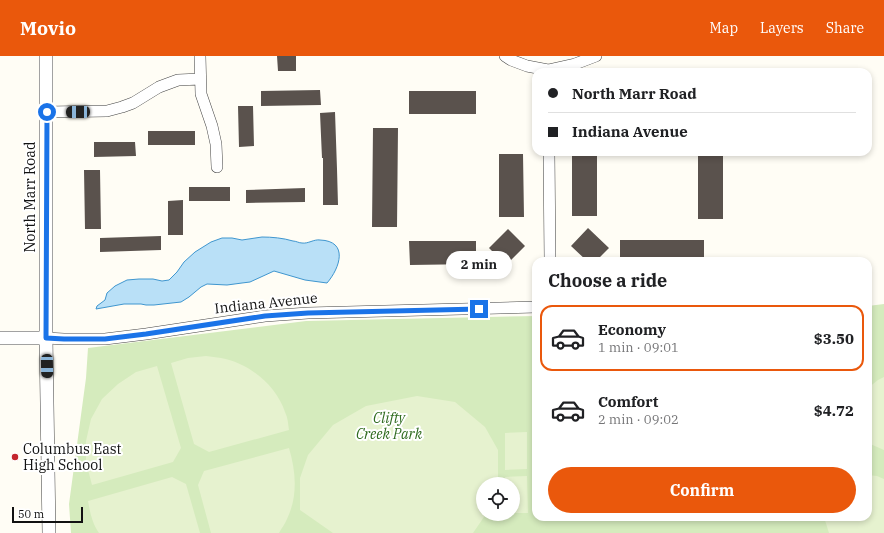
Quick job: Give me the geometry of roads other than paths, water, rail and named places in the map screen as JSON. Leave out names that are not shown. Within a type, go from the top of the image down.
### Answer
[{"type":"street","name":"North Marr Road","points":[[46,56],[46,338],[49,533]]},
{"type":"street","points":[[200,56],[201,94],[212,126],[216,144],[217,167]]},
{"type":"street","points":[[504,56],[511,60],[535,68]]},
{"type":"street","points":[[560,68],[596,56]]},
{"type":"street","points":[[47,112],[107,111],[134,103],[159,88],[178,80],[200,79]]},
{"type":"street","points":[[549,156],[550,257]]},
{"type":"street","name":"Indiana Avenue","points":[[0,338],[105,339],[265,316],[308,313],[532,307]]},
{"type":"water","points":[[262,237],[281,238],[302,243],[318,240],[335,245],[339,256],[338,263],[332,277],[327,283],[305,280],[274,271],[250,282],[227,285],[207,284],[181,302],[154,305],[124,304],[96,309],[97,306],[105,300],[107,293],[115,286],[127,280],[169,280],[184,262],[195,252],[211,242],[222,238],[242,240]]},
{"type":"place","name":"Columbus East High School","points":[[15,457]]},
{"type":"park label","name":"Clifty Creek Park","points":[[389,426]]}]
